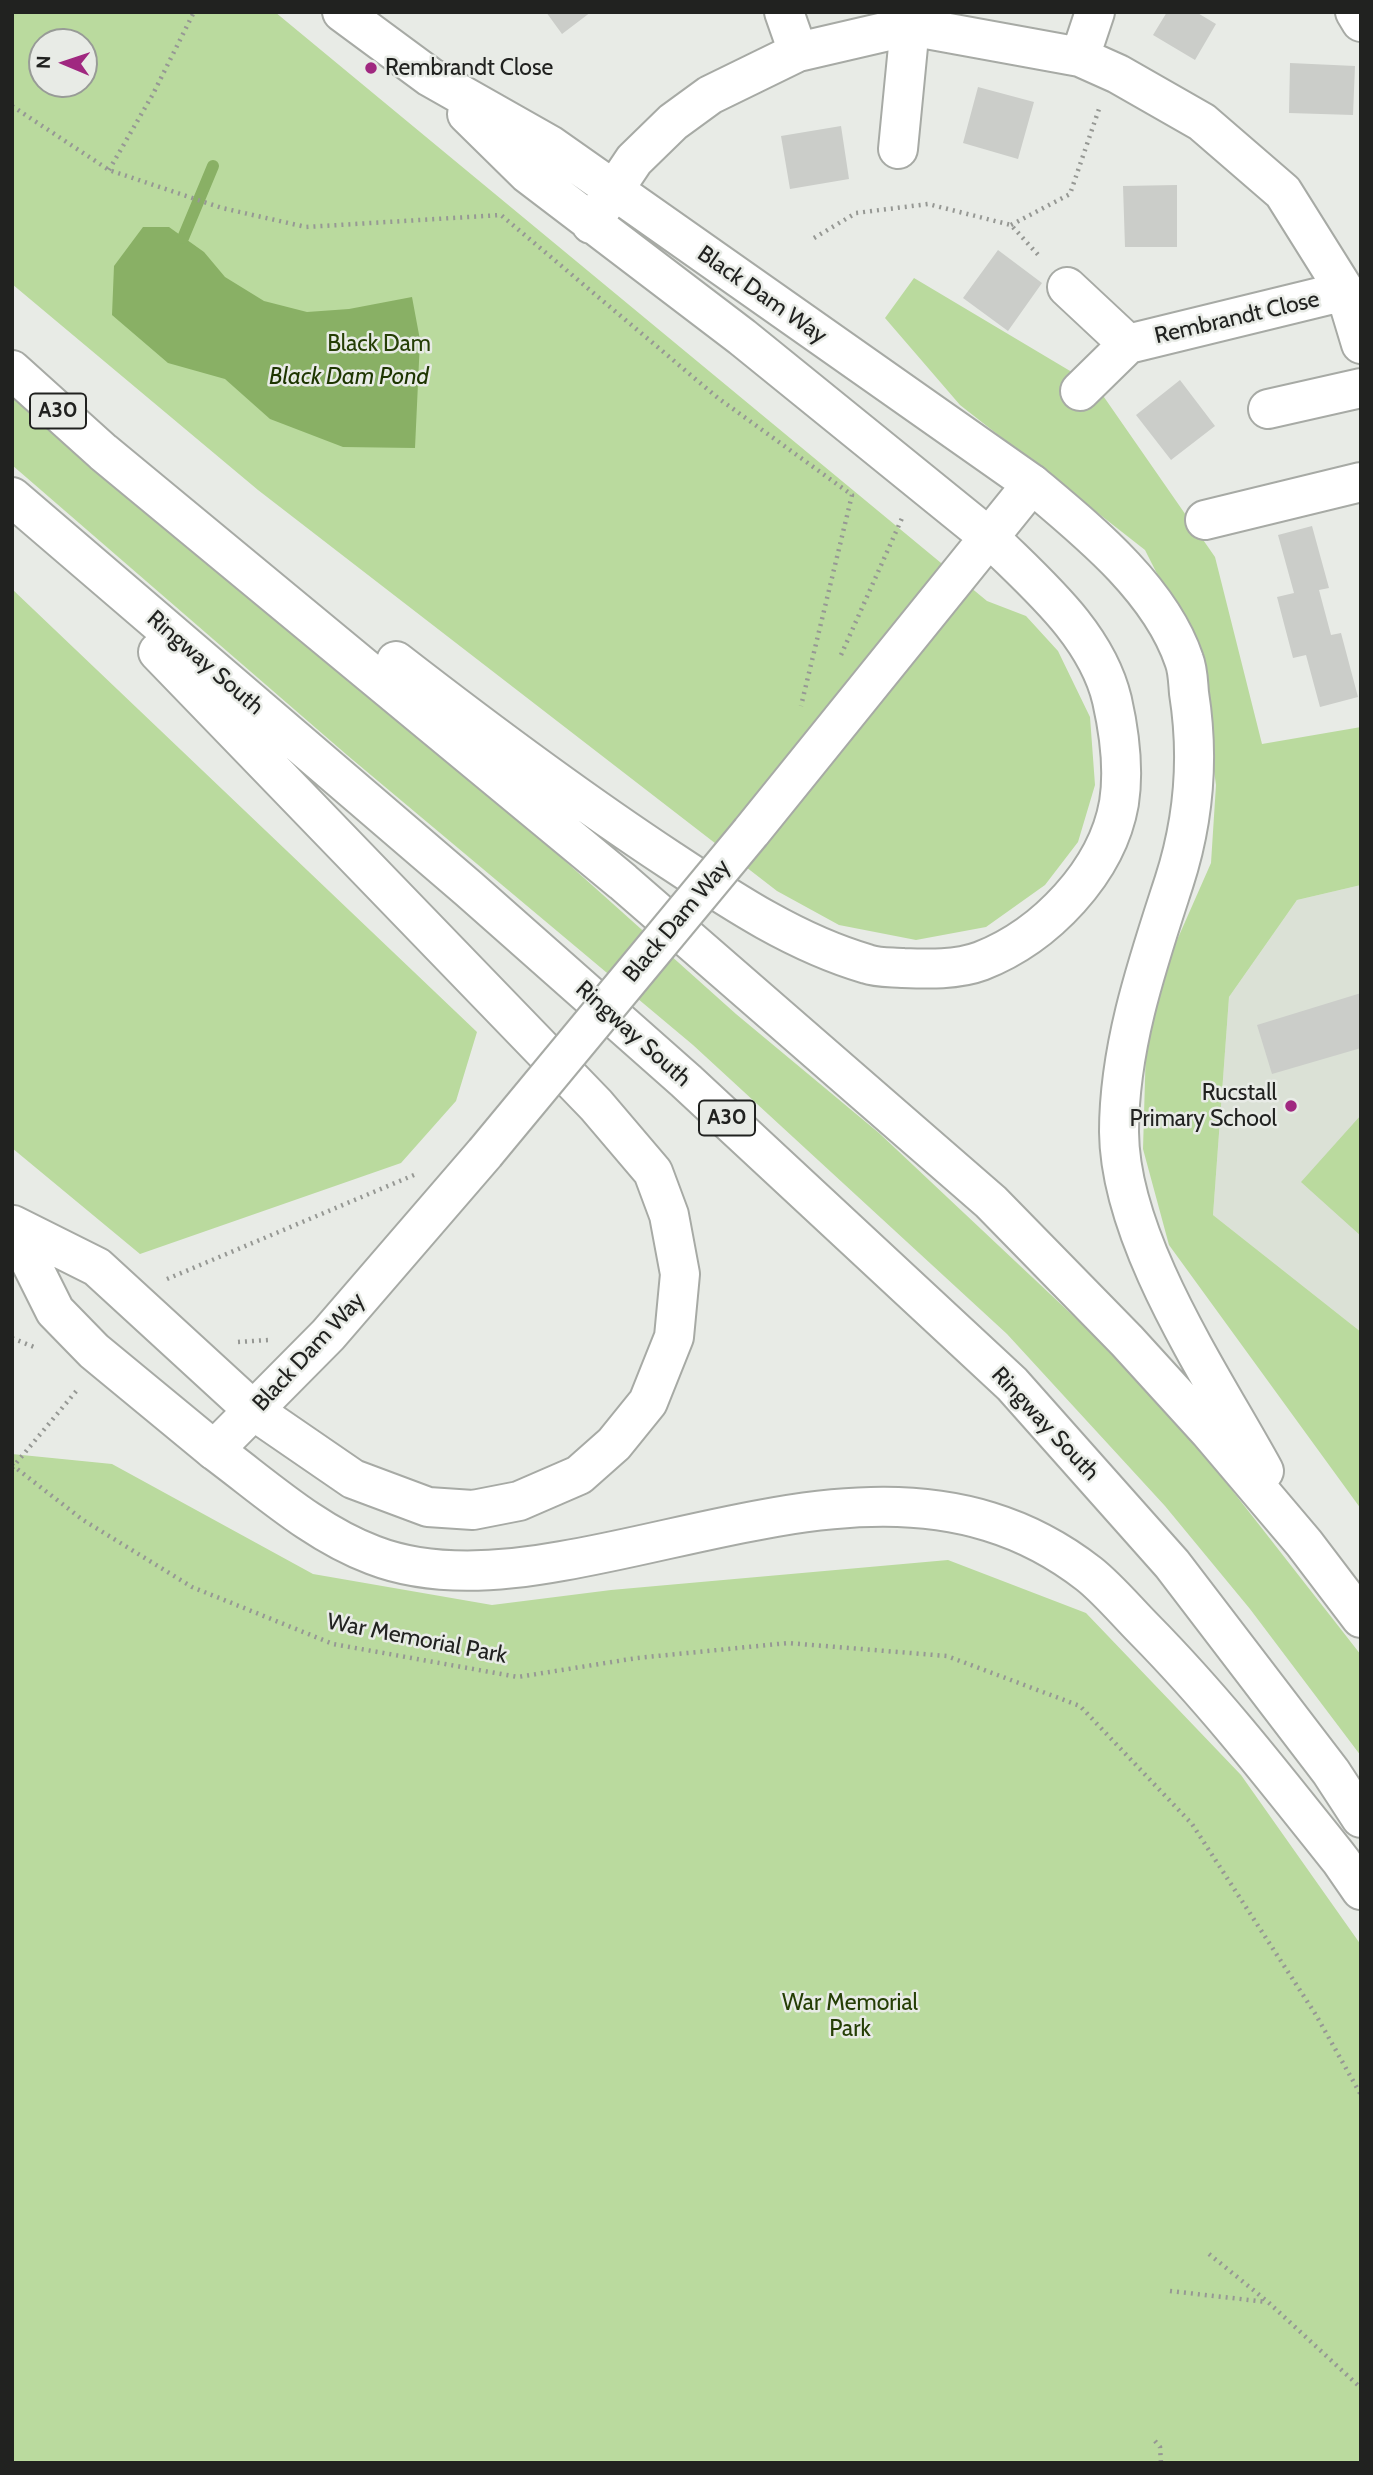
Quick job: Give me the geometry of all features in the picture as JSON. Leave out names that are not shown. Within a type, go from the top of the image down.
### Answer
[{"type":"main road","name":"Black Dam Way","points":[[214,1450],[328,1335],[485,1153],[751,832],[1032,484],[550,145],[430,77],[342,12]]},
{"type":"main road","points":[[783,12],[798,52]]},
{"type":"main road","points":[[1080,57],[1095,12]]},
{"type":"main road","points":[[898,149],[910,26]]},
{"type":"main road","name":"Rembrandt Close","points":[[591,224],[634,160],[673,122],[710,95],[798,52],[910,26],[1080,57],[1118,74],[1202,122],[1283,192],[1345,291],[1361,344]]},
{"type":"main road","name":"Black Dam Way","points":[[430,77],[528,174],[742,337],[990,538]]},
{"type":"main road","name":"Rembrandt Close","points":[[1067,288],[1128,344]]},
{"type":"main road","name":"Rembrandt Close","points":[[1080,391],[1128,344],[1345,291]]},
{"type":"main road","name":"A30","points":[[12,370],[103,452],[623,881],[991,1202],[1127,1341],[1304,1543],[1361,1618]]},
{"type":"main road","points":[[1268,409],[1361,388]]},
{"type":"main road","points":[[103,452],[371,642],[601,814],[751,914],[819,947],[870,966],[932,969],[955,966],[979,962],[1023,941],[1042,926],[1073,892],[1103,850],[1119,802],[1119,750],[1111,698],[1084,639],[990,538]]},
{"type":"main road","points":[[1205,520],[1361,482]]},
{"type":"main road","points":[[1032,484],[1103,544],[1159,613],[1185,661],[1195,730],[1192,811],[1128,1039],[1119,1133],[1130,1204],[1155,1272],[1304,1543]]},
{"type":"main road","points":[[12,499],[596,1105],[653,1172],[669,1215],[680,1274],[674,1337],[648,1402],[614,1444],[579,1475],[519,1501],[473,1510],[428,1507],[353,1479],[254,1411],[97,1268],[12,1225]]},
{"type":"main road","name":"Ringway South","points":[[12,499],[469,889],[687,1081],[1012,1384],[1172,1564],[1331,1772],[1361,1818]]},
{"type":"main road","points":[[12,1225],[55,1311],[94,1351],[214,1450],[317,1526],[373,1555],[428,1568],[510,1570],[638,1548],[736,1522],[851,1505],[915,1507],[982,1517],[1042,1545],[1090,1574],[1198,1684],[1341,1861],[1361,1890]]},
{"type":"path","points":[[109,170],[153,94],[194,12]]},
{"type":"path","points":[[1012,225],[1070,194],[1097,113],[1118,74]]},
{"type":"path","points":[[12,106],[109,170],[222,208],[306,227],[501,215],[718,398],[852,495],[800,708]]},
{"type":"path","points":[[814,238],[856,214],[928,204],[1012,225],[1067,288]]},
{"type":"path","points":[[840,657],[907,507]]},
{"type":"path","points":[[162,1281],[422,1171]]},
{"type":"path","name":"Black Dam Way","points":[[235,1342],[268,1340],[279,1335]]},
{"type":"path","points":[[13,1467],[82,1384]]},
{"type":"path","name":"War Memorial Park","points":[[13,1467],[83,1520],[192,1587],[333,1644],[518,1677],[637,1658],[788,1643],[947,1656],[1080,1706],[1192,1824],[1316,2015],[1361,2095]]},
{"type":"path","points":[[1209,2254],[1268,2302],[1361,2388]]},
{"type":"path","points":[[1170,2291],[1268,2302]]},
{"type":"path","points":[[1155,2441],[1160,2447],[1161,2463]]},
{"type":"shaded area","name":"Rucstall Primary School","points":[[1361,885],[1361,1332],[1213,1215],[1229,997],[1297,900]]},
{"type":"green space","name":"Black Dam","points":[[12,12],[275,12],[987,601],[1026,616],[1058,651],[1090,717],[1095,785],[1078,842],[1045,885],[986,927],[916,940],[839,925],[777,891],[258,490],[12,284]]},
{"type":"green space","points":[[914,278],[1097,387],[1215,557],[1262,744],[1361,727],[1361,885],[1297,900],[1229,997],[1213,1215],[1361,1332],[1361,1509],[1169,1245],[1143,1149],[1146,1046],[1174,947],[1211,863],[1216,785],[1198,655],[1145,550],[960,405],[885,318]]},
{"type":"green space","points":[[12,386],[290,630],[536,835],[736,1014],[879,1133],[1118,1358],[1217,1471],[1361,1655],[1361,1756],[1250,1609],[1165,1506],[1007,1334],[693,1045],[347,755],[12,465]]},
{"type":"green space","points":[[12,589],[477,1032],[456,1101],[401,1163],[140,1254],[12,1148]]},
{"type":"green space","points":[[1361,1115],[1361,1236],[1301,1182]]},
{"type":"green space","name":"War Memorial Park","points":[[12,1454],[112,1464],[313,1574],[492,1605],[611,1590],[948,1560],[1086,1613],[1241,1775],[1361,1945],[1361,2463],[12,2463]]},
{"type":"water","name":"Black Dam Pond","points":[[143,227],[169,227],[204,252],[225,277],[264,301],[307,312],[349,309],[412,297],[420,340],[415,448],[343,447],[270,419],[225,379],[168,363],[112,315],[114,266]]},
{"type":"building","points":[[546,12],[591,12],[562,34]]},
{"type":"building","points":[[1167,12],[1196,12],[1216,24],[1195,60],[1153,35]]},
{"type":"building","points":[[1290,63],[1355,66],[1353,115],[1289,113]]},
{"type":"building","points":[[978,87],[1034,102],[1018,159],[963,143]]},
{"type":"building","points":[[841,126],[849,179],[790,189],[781,136]]},
{"type":"building","points":[[1177,185],[1177,247],[1125,247],[1123,186]]},
{"type":"building","points":[[998,250],[1042,283],[1008,331],[963,298]]},
{"type":"building","points":[[1180,380],[1215,426],[1171,460],[1136,415]]},
{"type":"building","points":[[1312,526],[1329,588],[1319,590],[1331,635],[1341,633],[1358,697],[1320,707],[1306,655],[1293,658],[1277,597],[1294,593],[1278,535]]},
{"type":"building","points":[[1361,993],[1361,1048],[1272,1074],[1257,1025]]},
{"type":"waterway","points":[[183,238],[213,166]]},
{"type":"place","name":"Rembrandt Close","points":[[371,68]]},
{"type":"place","name":"Rucstall Primary School","points":[[1291,1106]]}]
